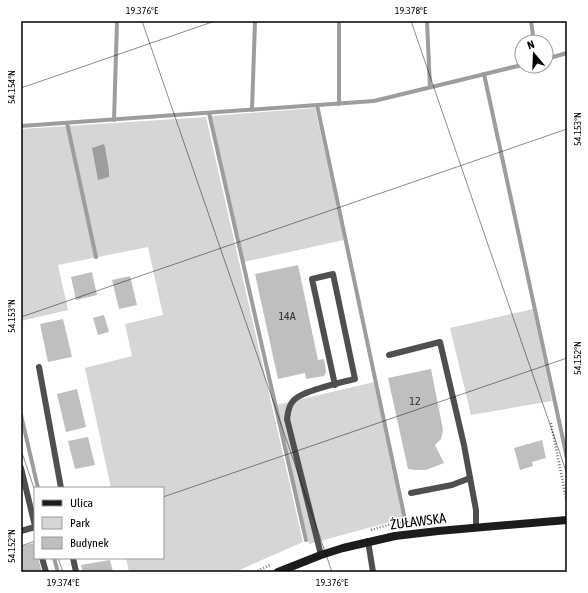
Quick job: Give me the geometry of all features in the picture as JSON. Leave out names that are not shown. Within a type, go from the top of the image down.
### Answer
[{"type":"street","name":"ŻUŁAWSKA","points":[[278,572],[321,555],[368,541],[395,536],[567,520]]},
{"type":"lane","points":[[321,555],[287,419],[289,408],[295,398],[313,391],[335,385],[355,379],[333,274],[312,279],[335,385]]},
{"type":"lane","points":[[389,355],[440,342],[464,445],[476,510],[476,528]]},
{"type":"lane","points":[[39,367],[61,487]]},
{"type":"lane","points":[[21,468],[34,523]]},
{"type":"lane","points":[[411,493],[452,484],[470,478]]},
{"type":"lane","points":[[21,531],[34,527]]},
{"type":"lane","points":[[368,541],[373,572]]},
{"type":"lane","points":[[42,559],[46,572]]},
{"type":"lane","points":[[73,559],[76,572]]},
{"type":"path","points":[[551,423],[567,503]]},
{"type":"green space","points":[[315,108],[344,240],[244,262],[211,116]]},
{"type":"green space","points":[[206,117],[303,542],[235,572],[129,572],[126,559],[164,559],[164,487],[111,487],[85,368],[132,356],[125,324],[163,315],[148,247],[58,265],[68,310],[21,321],[21,129]]},
{"type":"green space","points":[[533,309],[552,401],[471,415],[450,328]]},
{"type":"green space","points":[[374,382],[403,519],[309,544],[276,405]]},
{"type":"shaded area","points":[[104,144],[109,177],[98,180],[92,148]]},
{"type":"building","points":[[298,265],[318,360],[324,359],[326,372],[324,376],[306,379],[305,373],[278,379],[255,274]]},
{"type":"building","points":[[92,272],[97,295],[76,300],[71,277]]},
{"type":"building","points":[[130,276],[137,305],[119,309],[112,280]]},
{"type":"building","points":[[104,315],[109,332],[98,335],[93,318]]},
{"type":"building","points":[[63,319],[72,357],[48,362],[40,324]]},
{"type":"building","points":[[431,369],[443,430],[441,439],[435,445],[444,463],[426,470],[408,469],[388,378]]},
{"type":"building","points":[[77,389],[86,427],[66,432],[57,394]]},
{"type":"building","points":[[88,437],[95,465],[75,469],[68,441]]},
{"type":"building","points":[[542,440],[546,458],[532,462],[533,466],[520,470],[514,448]]},
{"type":"building","points":[[34,543],[34,559],[38,559],[42,572],[21,572],[21,546]]},
{"type":"building","points":[[110,560],[113,572],[83,572],[81,565]]},
{"type":"waterway","points":[[114,120],[117,21]]},
{"type":"waterway","points":[[252,110],[255,21]]},
{"type":"waterway","points":[[339,21],[339,104]]},
{"type":"waterway","points":[[427,21],[430,87]]},
{"type":"waterway","points":[[531,21],[533,34]]},
{"type":"waterway","points":[[554,57],[567,53]]},
{"type":"waterway","points":[[21,126],[374,101],[514,67]]},
{"type":"waterway","points":[[484,74],[567,458]]},
{"type":"waterway","points":[[317,105],[404,515]]},
{"type":"waterway","points":[[209,113],[306,540]]},
{"type":"waterway","points":[[67,123],[96,257]]},
{"type":"waterway","points":[[21,415],[38,487]]},
{"type":"waterway","points":[[54,559],[58,572]]}]
